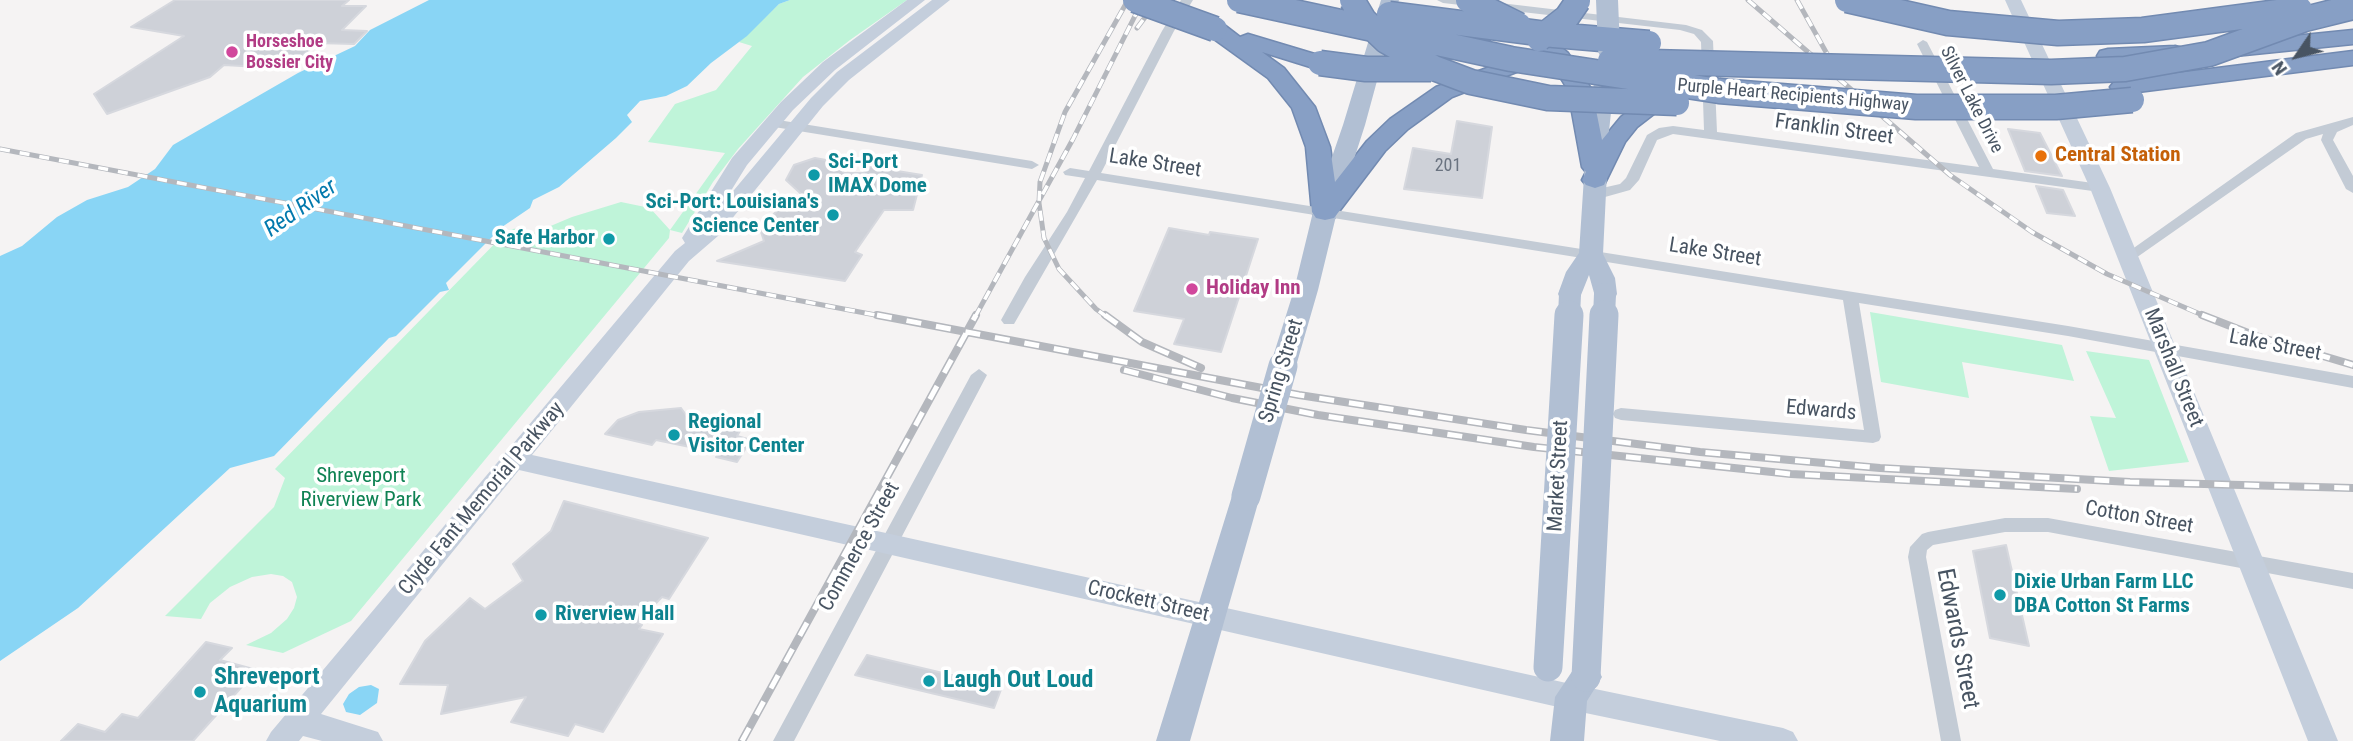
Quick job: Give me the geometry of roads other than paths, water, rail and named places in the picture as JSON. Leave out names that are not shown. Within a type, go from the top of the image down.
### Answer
[{"type":"highway","points":[[1135,0],[1278,52],[1320,63],[1366,69],[1412,70],[1438,69],[1486,60],[1515,51],[1551,32],[1567,17],[1578,0]]},
{"type":"highway","name":"Purple Heart Recipients Highway","points":[[1239,0],[1511,59],[1628,79],[1777,97],[1916,107],[2046,107],[2127,94],[2353,74]]},
{"type":"highway","name":"Purple Heart Recipients Highway","points":[[1297,0],[1506,30],[1725,48],[1922,57],[2108,56],[2256,48],[2353,37]]},
{"type":"highway","points":[[1352,0],[1374,31],[1402,52],[1450,75],[1519,94],[1601,101],[1826,108],[1916,107]]},
{"type":"highway","points":[[1468,0],[1525,29],[1557,53],[1580,90],[1595,180]]},
{"type":"highway","points":[[1847,0],[1948,23],[2058,33],[2122,32],[2293,10],[2353,6]]},
{"type":"highway","points":[[1325,212],[1376,146],[1399,124],[1451,88],[1511,66],[1585,60],[2037,72],[2125,69],[2209,54],[2305,19],[2353,6]]},
{"type":"highway","points":[[1215,29],[1276,73],[1303,107],[1318,147],[1325,212]]},
{"type":"highway","points":[[1595,180],[1614,139],[1629,122],[1651,105],[1687,91],[1726,83],[1762,80],[2127,94],[2353,58]]},
{"type":"main road","name":"Spring Street","points":[[1173,741],[1306,289],[1325,212],[1354,125],[1390,0]]},
{"type":"main road","name":"Market Street","points":[[1567,741],[1579,687],[1605,295],[1603,278],[1591,254],[1595,180],[1609,50],[1606,0]]},
{"type":"main road","name":"Market Street","points":[[1579,687],[1548,667],[1570,294],[1578,272],[1591,254]]},
{"type":"street","name":"Clyde Fant Memorial Parkway","points":[[290,731],[682,256],[717,195],[772,123],[829,66],[917,0]]},
{"type":"street","name":"Clyde Fant Memorial Parkway","points":[[682,256],[711,231],[795,127],[843,76],[942,0]]},
{"type":"street","points":[[1009,320],[1094,175],[1168,31],[1187,0]]},
{"type":"street","points":[[1443,0],[1633,20],[1699,32],[1707,41],[1711,134]]},
{"type":"street","name":"Marshall Street","points":[[2013,0],[2100,188],[2323,741]]},
{"type":"street","name":"Silver Lake Drive","points":[[1923,44],[1988,173]]},
{"type":"street","points":[[2347,122],[2331,130],[2328,140],[2353,189]]},
{"type":"street","points":[[2128,257],[2301,136],[2347,122]]},
{"type":"street","points":[[772,123],[1032,165]]},
{"type":"street","name":"Franklin Street","points":[[1595,180],[1625,187],[1632,180],[1657,134],[1673,130],[2100,188]]},
{"type":"street","name":"Lake Street","points":[[1070,172],[1850,295],[2353,382]]},
{"type":"street","name":"Edwards","points":[[1621,414],[1873,438],[1850,295]]},
{"type":"street","name":"Commerce Street","points":[[783,741],[979,375]]},
{"type":"street","name":"Crockett Street","points":[[514,460],[889,542],[1210,617],[1579,687],[1783,741]]},
{"type":"street","name":"Cotton Street","points":[[1919,547],[1928,539],[2026,523],[2353,581]]},
{"type":"street","name":"Edwards Street","points":[[1919,547],[1917,557],[1924,605],[1951,741]]},
{"type":"street","points":[[290,731],[368,741]]},
{"type":"water","name":"Red River","points":[[429,0],[790,0],[779,4],[747,36],[711,63],[687,86],[666,96],[640,101],[627,115],[632,122],[616,138],[559,187],[533,200],[530,208],[502,227],[446,283],[449,290],[440,292],[396,336],[389,338],[274,456],[230,468],[78,608],[0,661],[0,256],[22,246],[57,217],[87,200],[128,187],[155,169],[173,145],[298,73],[355,46],[370,30]]},
{"type":"water","points":[[371,685],[379,689],[377,703],[360,715],[346,712],[343,704],[349,694],[359,687]]},
{"type":"railway","points":[[1039,201],[1040,182],[1065,112],[1128,0]]},
{"type":"railway","points":[[1039,201],[1143,0]]},
{"type":"railway","points":[[1137,28],[1158,0]]},
{"type":"railway","points":[[1748,0],[1950,175],[2032,232],[2107,274],[2206,316]]},
{"type":"railway","points":[[1797,0],[1836,70]]},
{"type":"railway","points":[[0,149],[886,317]]},
{"type":"railway","points":[[975,317],[1039,201]]},
{"type":"railway","points":[[1039,201],[1044,238],[1059,269],[1096,309],[1107,317]]},
{"type":"railway","points":[[877,315],[967,332]]},
{"type":"railway","points":[[967,332],[976,315]]},
{"type":"railway","points":[[1105,315],[1142,342],[1201,368]]},
{"type":"railway","points":[[2206,316],[2256,336],[2353,365]]},
{"type":"railway","points":[[742,741],[967,332]]},
{"type":"railway","points":[[967,332],[1299,395],[1526,430],[1700,452],[1880,468],[2130,482],[2353,488]]},
{"type":"railway","points":[[1124,370],[1232,398],[1318,415],[1534,447],[1791,474],[2077,489]]},
{"type":"place","name":"Horseshoe Bossier City","points":[[232,52]]},
{"type":"place","name":"Central Station","points":[[2041,156]]},
{"type":"place","name":"Sci-Port IMAX Dome","points":[[814,175]]},
{"type":"place","name":"Sci-Port: Louisiana's Science Center","points":[[833,215]]},
{"type":"place","name":"Safe Harbor","points":[[609,239]]},
{"type":"place","name":"Holiday Inn","points":[[1192,289]]},
{"type":"place","name":"Regional Visitor Center","points":[[674,435]]},
{"type":"place","name":"Dixie Urban Farm LLC DBA Cotton St Farms","points":[[2000,595]]},
{"type":"place","name":"Riverview Hall","points":[[541,615]]},
{"type":"place","name":"Laugh Out Loud","points":[[929,681]]},
{"type":"place","name":"Shreveport Aquarium","points":[[200,692]]},
{"type":"park label","name":"Shreveport Riverview Park","points":[[361,489]]}]
